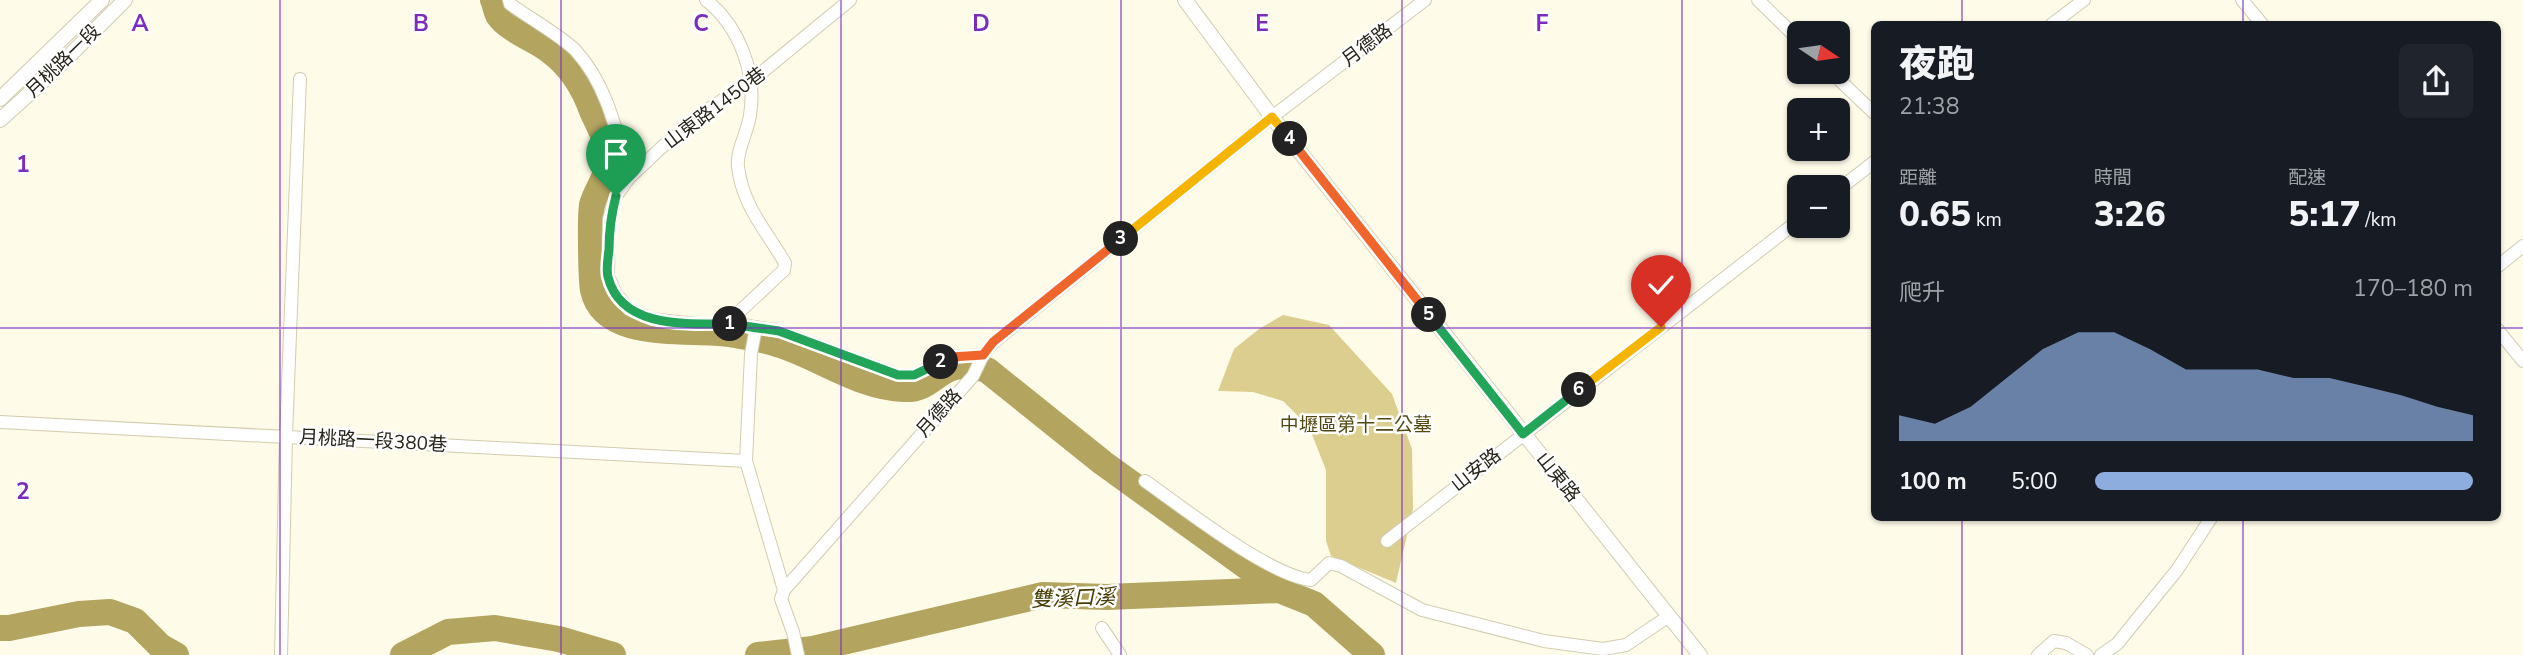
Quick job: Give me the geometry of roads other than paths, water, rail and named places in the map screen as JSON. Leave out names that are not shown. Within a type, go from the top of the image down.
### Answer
[{"type":"street","name":"月桃路一段","points":[[0,99],[102,0]]},
{"type":"street","name":"月桃路一段","points":[[0,120],[51,74],[125,0]]},
{"type":"street","points":[[509,0],[510,4],[575,49],[599,84],[612,116],[629,178]]},
{"type":"street","points":[[706,0],[721,12],[730,24],[747,63],[751,115],[737,164],[741,184],[755,220],[785,263],[783,270],[738,313],[737,324]]},
{"type":"street","name":"山東路1450巷","points":[[850,0],[750,82],[709,109],[629,178],[616,196],[610,219],[608,276],[616,294],[629,309],[652,319],[695,324],[737,324],[779,331],[898,375],[914,375],[951,357],[983,355]]},
{"type":"street","name":"山東路","points":[[1185,0],[1272,117],[1700,655]]},
{"type":"street","name":"月德路","points":[[784,590],[973,376],[993,342],[1272,117],[1425,0]]},
{"type":"street","points":[[1758,0],[1787,28]]},
{"type":"street","points":[[2056,21],[2084,0]]},
{"type":"street","points":[[2242,0],[2260,21]]},
{"type":"street","points":[[40,62],[51,74]]},
{"type":"street","points":[[281,655],[286,436],[300,79]]},
{"type":"street","points":[[1844,84],[1871,110]]},
{"type":"street","points":[[1850,181],[1871,164]]},
{"type":"street","name":"山安路","points":[[1387,541],[1787,229]]},
{"type":"street","points":[[2501,264],[2523,246]]},
{"type":"street","points":[[756,327],[751,354],[746,461],[784,590],[781,599],[798,655]]},
{"type":"street","points":[[2501,334],[2523,361]]},
{"type":"street","name":"月桃路一段380巷","points":[[0,422],[746,461]]},
{"type":"street","points":[[1145,481],[1247,551],[1298,579],[1311,580],[1329,563],[1341,566],[1422,610],[1496,631],[1603,649],[1626,645],[1669,616]]},
{"type":"street","points":[[2101,655],[2117,644],[2177,570],[2209,521]]},
{"type":"street","points":[[1102,628],[1120,655]]},
{"type":"street","points":[[2038,655],[2053,642],[2066,643],[2087,655]]},
{"type":"waterway","points":[[493,0],[498,15],[503,20],[550,51],[576,78],[604,139],[609,161],[592,205],[592,274],[593,290],[600,307],[613,318],[650,329],[728,334],[768,341],[856,378],[888,387],[915,388],[958,366],[987,370],[1103,463],[1279,590]]},
{"type":"waterway","name":"雙溪口溪","points":[[758,655],[813,649],[1043,595],[1107,597],[1279,590],[1314,604],[1372,655]]},
{"type":"waterway","name":"雙溪口溪","points":[[0,628],[79,614],[110,612],[135,621],[160,646],[176,655]]},
{"type":"waterway","name":"雙溪口溪","points":[[403,655],[448,632],[495,628],[559,639],[613,655]]},
{"type":"park label","name":"中壢區第十二公墓","points":[[1356,425]]}]
